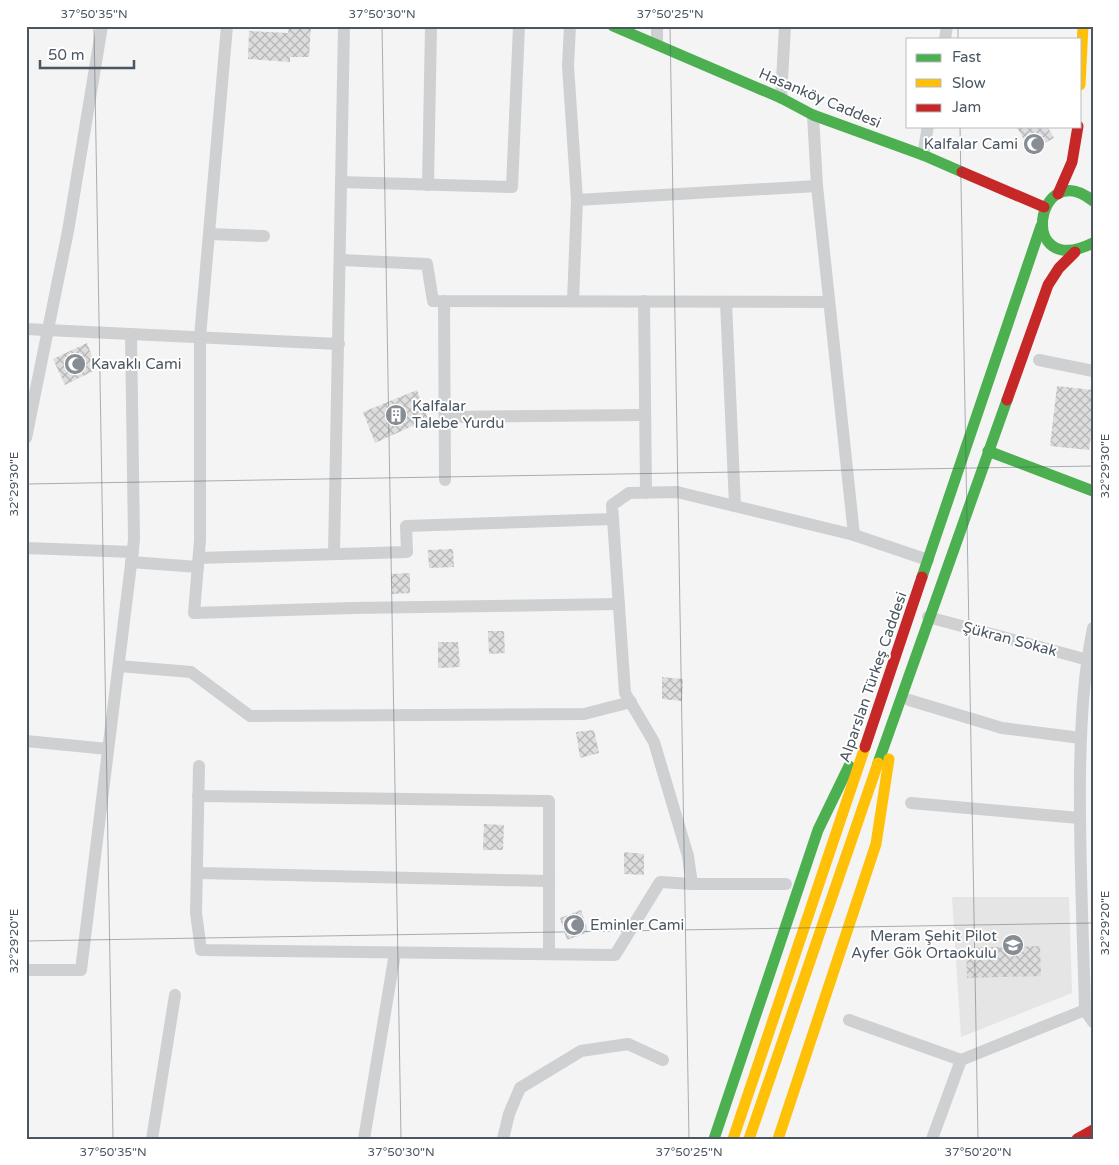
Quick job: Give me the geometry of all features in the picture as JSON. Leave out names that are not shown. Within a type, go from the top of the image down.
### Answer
[{"type":"main road","name":"Hasanköy Caddesi","points":[[613,26],[781,98],[813,115],[923,156],[1044,208]]},
{"type":"main road","points":[[1082,46],[1083,26]]},
{"type":"main road","points":[[1044,208],[1058,194],[1066,182],[1072,163],[1078,128]]},
{"type":"main road","points":[[1058,194],[1078,192],[1092,197]]},
{"type":"main road","name":"Alparslan Türkeş Caddesi","points":[[733,1139],[1041,226],[1044,208]]},
{"type":"main road","points":[[1041,226],[1043,235],[1056,249],[1075,252],[1085,249],[1093,243]]},
{"type":"main road","points":[[750,1139],[919,642],[1048,285],[1058,268],[1075,252]]},
{"type":"main road","points":[[988,451],[1093,491]]},
{"type":"main road","points":[[714,1139],[818,830],[852,761],[884,667],[902,638]]},
{"type":"main road","points":[[778,1139],[876,844],[886,768],[916,675],[919,642]]},
{"type":"main road","points":[[1078,1139],[1093,1130]]},
{"type":"street","points":[[26,438],[68,231],[102,26]]},
{"type":"street","points":[[227,26],[200,337],[198,563],[194,613],[352,608],[619,604]]},
{"type":"street","points":[[334,553],[344,26]]},
{"type":"street","points":[[428,185],[431,26]]},
{"type":"street","points":[[341,182],[512,187],[519,26]]},
{"type":"street","points":[[570,26],[568,66],[577,200],[573,301]]},
{"type":"street","points":[[657,26],[657,44]]},
{"type":"street","points":[[781,98],[785,26]]},
{"type":"street","points":[[813,115],[817,186],[854,534]]},
{"type":"street","points":[[923,156],[928,128]]},
{"type":"street","points":[[577,200],[817,186]]},
{"type":"street","points":[[210,234],[264,236]]},
{"type":"street","points":[[341,260],[427,264],[433,301],[829,302]]},
{"type":"street","points":[[444,301],[445,480]]},
{"type":"street","points":[[644,301],[646,493]]},
{"type":"street","points":[[726,302],[735,506]]},
{"type":"street","points":[[26,329],[339,344]]},
{"type":"street","points":[[26,970],[81,970],[132,557],[132,334]]},
{"type":"street","points":[[1039,360],[1093,371]]},
{"type":"street","points":[[445,417],[645,415]]},
{"type":"street","points":[[692,884],[688,856],[654,742],[624,692],[612,504],[628,493],[677,492],[854,534],[928,560]]},
{"type":"street","points":[[26,548],[198,563],[334,553],[407,552],[406,526],[613,520]]},
{"type":"street","name":"Şükran Sokak","points":[[928,617],[1089,661]]},
{"type":"street","points":[[1093,628],[1081,738],[1079,818],[1085,1010],[1093,1022]]},
{"type":"street","points":[[119,666],[191,672],[250,716],[584,714],[631,702]]},
{"type":"street","points":[[908,700],[1002,728],[1081,738]]},
{"type":"street","points":[[26,741],[108,749]]},
{"type":"street","points":[[199,766],[196,913],[201,950],[615,954],[660,882],[786,884]]},
{"type":"street","points":[[198,796],[549,800],[547,881],[549,954]]},
{"type":"street","points":[[911,803],[1079,818]]},
{"type":"street","points":[[197,873],[547,881]]},
{"type":"street","points":[[364,1139],[395,953]]},
{"type":"street","points":[[152,1139],[175,995]]},
{"type":"street","points":[[849,1020],[961,1060],[1085,1010]]},
{"type":"street","points":[[502,1139],[509,1114],[520,1088],[581,1051],[628,1044],[663,1060]]},
{"type":"street","points":[[932,1139],[961,1060]]},
{"type":"shaded area","name":"Meram Şehit Pilot Ayfer Gök Ortaokulu","points":[[952,897],[1069,897],[1072,993],[961,1037]]},
{"type":"building","points":[[289,26],[311,26],[309,57],[290,57],[290,62],[248,59],[249,31],[288,33]]},
{"type":"building","name":"Kalfalar Cami","points":[[1017,128],[1048,128],[1054,138],[1031,151]]},
{"type":"building","name":"Kavaklı Cami","points":[[87,343],[97,369],[65,385],[53,359]]},
{"type":"building","points":[[1057,386],[1093,390],[1093,421],[1089,450],[1050,446]]},
{"type":"building","name":"Kalfalar Talebe Yurdu","points":[[417,390],[428,419],[375,443],[363,412]]},
{"type":"building","points":[[453,549],[454,567],[429,568],[428,550]]},
{"type":"building","points":[[410,573],[410,593],[392,594],[391,574]]},
{"type":"building","points":[[488,631],[504,631],[505,653],[489,654]]},
{"type":"building","points":[[438,642],[458,642],[460,667],[438,668]]},
{"type":"building","points":[[662,677],[683,679],[682,701],[662,699]]},
{"type":"building","points":[[594,730],[599,753],[580,758],[576,732]]},
{"type":"building","points":[[484,824],[504,825],[503,850],[483,850]]},
{"type":"building","points":[[624,852],[644,854],[644,875],[624,874]]},
{"type":"building","name":"Eminler Cami","points":[[581,910],[588,932],[567,940],[560,918]]},
{"type":"building","points":[[1040,946],[1041,976],[967,978],[966,948]]},
{"type":"traffic: fast","points":[[613,26],[781,98],[813,115],[923,155],[962,172]]},
{"type":"traffic: fast","points":[[1093,201],[1073,191],[1058,194],[1048,204],[1043,219],[1044,234],[1052,246],[1069,250],[1093,243]]},
{"type":"traffic: fast","points":[[922,577],[1041,226]]},
{"type":"traffic: fast","points":[[878,763],[1007,400]]},
{"type":"traffic: fast","points":[[988,451],[1093,491]]},
{"type":"traffic: fast","points":[[714,1139],[818,830],[849,766]]},
{"type":"traffic: slow","points":[[1082,46],[1083,26]]},
{"type":"traffic: slow","points":[[733,1139],[865,747]]},
{"type":"traffic: slow","points":[[778,1139],[876,844],[889,759]]},
{"type":"traffic: slow","points":[[749,1139],[878,763]]},
{"type":"traffic: jam","points":[[1058,194],[1072,162],[1078,128]]},
{"type":"traffic: jam","points":[[962,172],[1044,207]]},
{"type":"traffic: jam","points":[[1007,400],[1048,285],[1059,268],[1075,252]]},
{"type":"traffic: jam","points":[[865,747],[922,577]]},
{"type":"traffic: jam","points":[[1077,1139],[1093,1130]]},
{"type":"place","name":"Kalfalar Cami","points":[[1034,144]]},
{"type":"place","name":"Kavaklı Cami","points":[[75,364]]},
{"type":"place","name":"Kalfalar Talebe Yurdu","points":[[396,415]]},
{"type":"place","name":"Eminler Cami","points":[[574,925]]},
{"type":"place","name":"Meram Şehit Pilot Ayfer Gök Ortaokulu","points":[[1013,945]]}]
